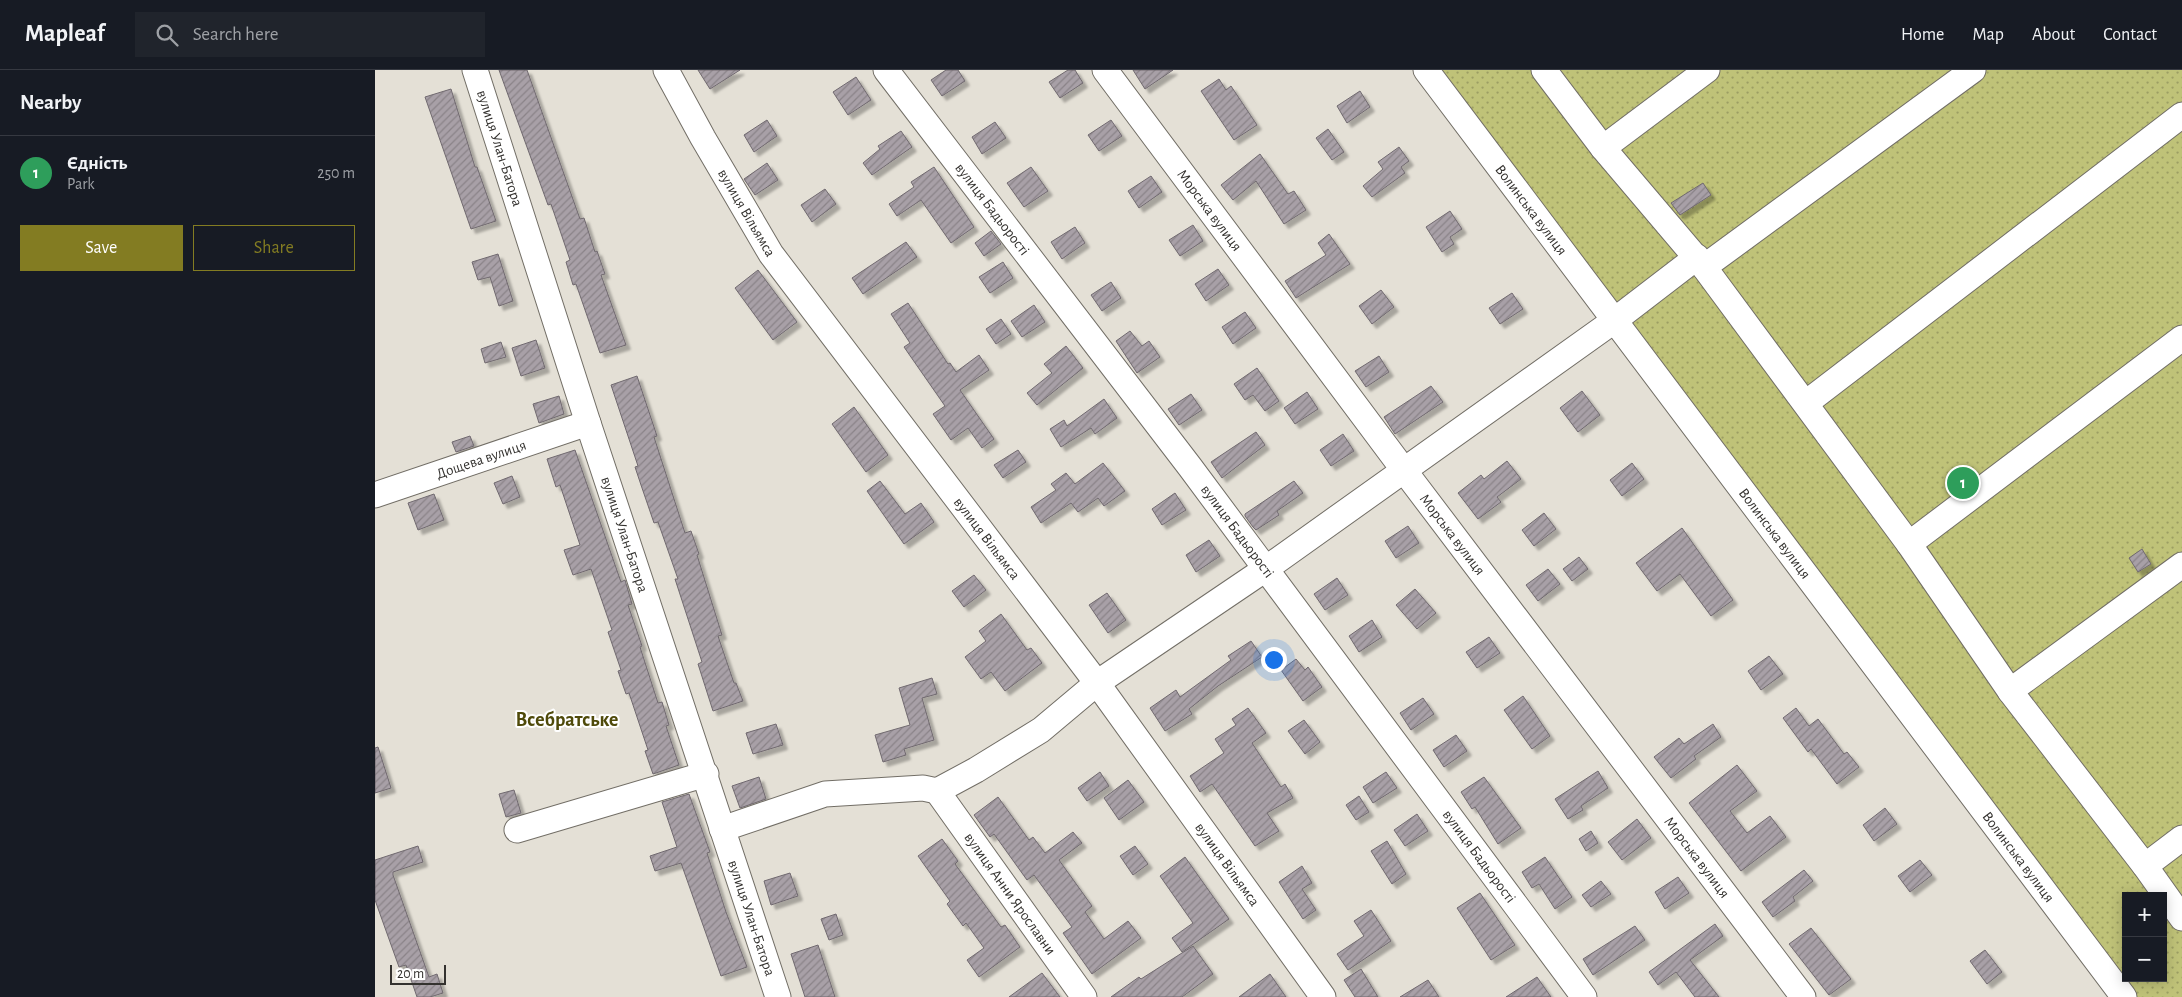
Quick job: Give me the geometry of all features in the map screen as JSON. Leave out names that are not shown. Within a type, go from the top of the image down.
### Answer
[{"type":"street","name":"вулиця Улан-Батора","points":[[475,70],[588,423],[706,774],[722,829],[778,997]]},
{"type":"street","name":"вулиця Вільямса","points":[[667,70],[703,138],[771,254],[1097,683],[1323,997]]},
{"type":"street","name":"вулиця Бадьорості","points":[[886,70],[1190,467],[1584,997]]},
{"type":"street","name":"Морська вулиця","points":[[1105,70],[1403,470],[1803,997]]},
{"type":"street","name":"Волинська вулиця","points":[[1426,70],[2125,997]]},
{"type":"street","points":[[1544,70],[1603,148],[1701,262],[1909,544],[2010,691],[2145,866],[2182,918]]},
{"type":"street","points":[[1603,148],[1707,70]]},
{"type":"street","points":[[722,829],[825,794],[923,788],[937,791],[977,770],[1041,730],[1097,683],[1265,570],[1615,320],[1701,262],[1973,70]]},
{"type":"street","points":[[1805,403],[2182,114]]},
{"type":"street","points":[[1909,544],[2182,338]]},
{"type":"street","name":"Дощева вулиця","points":[[375,495],[588,423]]},
{"type":"street","points":[[2010,691],[2182,565]]},
{"type":"street","points":[[517,830],[706,774]]},
{"type":"street","name":"вулиця Анни Ярославни","points":[[937,791],[1084,997]]},
{"type":"street","points":[[2145,866],[2182,838]]},
{"type":"green space","points":[[1433,70],[2182,70],[2182,997],[2131,997]]},
{"type":"building","points":[[499,70],[527,70],[580,219],[584,218],[595,252],[597,251],[605,274],[601,275],[626,345],[600,353],[576,284],[573,285],[566,262],[570,260],[551,204],[548,205]]},
{"type":"building","points":[[698,70],[740,70],[710,89]]},
{"type":"building","points":[[946,70],[958,70],[965,81],[942,96],[931,80]]},
{"type":"building","points":[[1068,70],[1075,70],[1083,83],[1060,98],[1049,82]]},
{"type":"building","points":[[1133,70],[1173,70],[1145,89]]},
{"type":"building","points":[[856,77],[871,100],[848,115],[833,92]]},
{"type":"building","points":[[1219,79],[1226,90],[1231,86],[1257,125],[1234,140],[1201,91]]},
{"type":"building","points":[[451,89],[475,167],[477,167],[496,221],[471,229],[425,97]]},
{"type":"building","points":[[1360,91],[1370,107],[1347,123],[1337,106]]},
{"type":"building","points":[[767,120],[777,136],[754,152],[744,135]]},
{"type":"building","points":[[1111,120],[1122,136],[1099,151],[1088,135]]},
{"type":"building","points":[[995,122],[1006,138],[982,154],[972,137]]},
{"type":"building","points":[[1328,129],[1344,152],[1332,160],[1316,138]]},
{"type":"building","points":[[901,131],[912,147],[872,175],[863,163],[880,149],[878,146]]},
{"type":"building","points":[[1399,147],[1409,161],[1401,167],[1405,173],[1372,197],[1363,186],[1383,169],[1378,162]]},
{"type":"building","points":[[1260,154],[1288,194],[1294,191],[1306,210],[1284,224],[1256,181],[1233,200],[1221,185]]},
{"type":"building","points":[[767,163],[778,180],[755,195],[744,179]]},
{"type":"building","points":[[934,167],[974,227],[951,243],[921,200],[897,216],[889,204],[914,187],[911,182]]},
{"type":"building","points":[[1031,167],[1048,191],[1024,207],[1007,183]]},
{"type":"building","points":[[1151,176],[1162,192],[1139,208],[1128,191]]},
{"type":"building","points":[[1703,183],[1711,195],[1680,215],[1671,203]]},
{"type":"building","points":[[825,189],[836,204],[812,222],[801,205]]},
{"type":"building","points":[[1450,211],[1462,229],[1450,237],[1454,244],[1442,252],[1426,227]]},
{"type":"building","points":[[1193,225],[1203,241],[1180,256],[1169,240]]},
{"type":"building","points":[[1075,227],[1085,243],[1062,259],[1051,242]]},
{"type":"building","points":[[991,231],[1001,244],[984,256],[975,243]]},
{"type":"building","points":[[1329,234],[1350,264],[1296,298],[1285,281],[1326,255],[1318,243]]},
{"type":"building","points":[[906,242],[917,257],[863,294],[852,278]]},
{"type":"building","points":[[498,254],[513,301],[499,306],[490,277],[478,280],[472,262]]},
{"type":"building","points":[[1003,262],[1013,278],[990,293],[979,277]]},
{"type":"building","points":[[1218,269],[1229,285],[1206,301],[1195,284]]},
{"type":"building","points":[[758,270],[797,322],[773,340],[735,288]]},
{"type":"building","points":[[1111,282],[1121,298],[1102,311],[1091,295]]},
{"type":"building","points":[[1381,290],[1394,307],[1372,324],[1359,306]]},
{"type":"building","points":[[1512,293],[1523,309],[1500,324],[1489,308]]},
{"type":"building","points":[[908,303],[948,364],[950,363],[956,372],[979,355],[989,370],[960,390],[994,439],[982,448],[968,428],[951,440],[933,414],[945,406],[904,347],[910,343],[891,314]]},
{"type":"building","points":[[1034,305],[1045,322],[1022,337],[1011,321]]},
{"type":"building","points":[[1245,312],[1256,328],[1233,344],[1222,327]]},
{"type":"building","points":[[1001,319],[1011,334],[996,344],[986,329]]},
{"type":"building","points":[[1130,331],[1142,346],[1149,341],[1160,357],[1137,373],[1116,341]]},
{"type":"building","points":[[536,340],[545,368],[521,376],[512,348]]},
{"type":"building","points":[[501,342],[506,357],[485,363],[481,349]]},
{"type":"building","points":[[1066,346],[1083,368],[1037,405],[1027,393],[1052,373],[1044,364]]},
{"type":"building","points":[[1379,356],[1389,372],[1366,387],[1355,371]]},
{"type":"building","points":[[1257,368],[1279,401],[1265,411],[1253,395],[1245,400],[1234,384]]},
{"type":"building","points":[[637,376],[657,436],[654,437],[685,533],[691,531],[699,554],[697,555],[722,635],[718,636],[734,683],[736,683],[743,701],[713,711],[698,664],[702,662],[675,579],[678,579],[658,522],[654,523],[635,467],[638,466],[611,385]]},
{"type":"building","points":[[1431,386],[1443,402],[1395,434],[1384,417]]},
{"type":"building","points":[[1582,391],[1600,415],[1578,432],[1560,408]]},
{"type":"building","points":[[1307,392],[1318,409],[1295,424],[1284,408]]},
{"type":"building","points":[[1191,394],[1202,410],[1179,425],[1168,409]]},
{"type":"building","points":[[559,396],[564,414],[539,423],[533,404]]},
{"type":"building","points":[[1104,399],[1117,418],[1095,434],[1091,428],[1061,447],[1050,429],[1064,420],[1067,426]]},
{"type":"building","points":[[854,407],[888,455],[866,472],[832,424]]},
{"type":"building","points":[[1256,432],[1265,445],[1222,478],[1211,462]]},
{"type":"building","points":[[1343,434],[1354,451],[1331,466],[1320,450]]},
{"type":"building","points":[[470,436],[474,446],[456,452],[452,442]]},
{"type":"building","points":[[575,450],[621,582],[625,580],[632,604],[628,605],[642,646],[640,647],[658,703],[662,702],[669,725],[666,726],[679,765],[653,774],[645,751],[648,750],[629,693],[626,694],[618,671],[621,670],[608,632],[612,630],[591,569],[573,575],[564,550],[580,545],[560,485],[556,487],[547,459]]},
{"type":"building","points":[[1018,450],[1026,462],[1003,478],[994,465]]},
{"type":"building","points":[[1507,461],[1521,479],[1497,497],[1501,502],[1478,519],[1458,493],[1481,475],[1484,479]]},
{"type":"building","points":[[1103,463],[1125,491],[1104,506],[1098,498],[1078,512],[1071,503],[1041,523],[1031,507],[1056,490],[1051,484],[1066,473],[1075,484]]},
{"type":"building","points":[[1632,463],[1644,479],[1622,496],[1610,480]]},
{"type":"building","points":[[512,476],[520,497],[503,504],[494,483]]},
{"type":"building","points":[[880,481],[905,514],[921,503],[934,522],[904,544],[867,491]]},
{"type":"building","points":[[1294,481],[1303,493],[1277,511],[1279,515],[1256,530],[1245,514]]},
{"type":"building","points":[[1175,493],[1186,510],[1162,525],[1152,509]]},
{"type":"building","points":[[434,494],[444,520],[418,530],[408,503]]},
{"type":"building","points":[[1544,513],[1556,529],[1534,546],[1522,530]]},
{"type":"building","points":[[1408,526],[1419,543],[1396,558],[1385,541]]},
{"type":"building","points":[[1682,528],[1733,600],[1711,616],[1680,574],[1657,591],[1636,563]]},
{"type":"building","points":[[1209,540],[1220,556],[1196,572],[1186,555]]},
{"type":"building","points":[[2142,549],[2151,564],[2138,572],[2129,558]]},
{"type":"building","points":[[1579,557],[1588,569],[1572,581],[1563,569]]},
{"type":"building","points":[[1548,569],[1560,584],[1538,601],[1526,585]]},
{"type":"building","points":[[974,575],[986,590],[964,607],[952,591]]},
{"type":"building","points":[[1337,578],[1348,595],[1325,610],[1314,594]]},
{"type":"building","points":[[1415,589],[1436,613],[1417,629],[1396,605]]},
{"type":"building","points":[[1107,593],[1126,620],[1108,633],[1089,605]]},
{"type":"building","points":[[1001,614],[1027,650],[1031,648],[1042,663],[1005,691],[991,672],[981,679],[965,657],[986,641],[979,631]]},
{"type":"building","points":[[1372,620],[1382,637],[1359,652],[1349,636]]},
{"type":"building","points":[[1489,637],[1500,653],[1477,668],[1466,652]]},
{"type":"building","points":[[1251,641],[1262,657],[1218,686],[1189,709],[1192,714],[1165,731],[1150,708],[1176,690],[1180,697],[1231,660],[1228,656]]},
{"type":"building","points":[[1769,656],[1783,674],[1761,690],[1748,671]]},
{"type":"building","points":[[1296,659],[1305,670],[1308,667],[1322,687],[1303,701],[1281,670]]},
{"type":"building","points":[[932,678],[937,694],[922,698],[934,740],[904,749],[906,755],[883,762],[875,735],[910,725],[899,688]]},
{"type":"building","points":[[1523,696],[1550,736],[1532,749],[1504,710]]},
{"type":"building","points":[[1423,698],[1434,714],[1411,730],[1400,713]]},
{"type":"building","points":[[1248,708],[1266,733],[1252,743],[1281,787],[1285,784],[1293,798],[1267,813],[1279,831],[1255,846],[1212,784],[1200,792],[1190,776],[1224,753],[1215,739],[1236,725],[1232,719]]},
{"type":"building","points":[[1796,708],[1809,726],[1818,719],[1844,754],[1847,752],[1859,767],[1837,784],[1811,749],[1808,752],[1783,718]]},
{"type":"building","points":[[1304,720],[1320,742],[1305,754],[1288,731]]},
{"type":"building","points":[[776,724],[783,745],[753,754],[746,733]]},
{"type":"building","points":[[1713,724],[1721,737],[1694,756],[1696,759],[1671,778],[1654,757],[1679,738],[1684,744]]},
{"type":"building","points":[[1456,735],[1467,751],[1444,767],[1433,750]]},
{"type":"building","points":[[378,747],[391,788],[375,793],[375,748]]},
{"type":"building","points":[[1737,765],[1757,791],[1730,811],[1747,833],[1770,816],[1786,837],[1741,871],[1689,803]]},
{"type":"building","points":[[1598,771],[1608,788],[1581,806],[1583,810],[1568,819],[1555,799]]},
{"type":"building","points":[[1100,772],[1109,786],[1087,801],[1078,788]]},
{"type":"building","points":[[1386,772],[1397,788],[1373,803],[1363,787]]},
{"type":"building","points":[[759,777],[766,799],[740,808],[732,786]]},
{"type":"building","points":[[1484,777],[1521,828],[1498,844],[1475,807],[1472,809],[1461,792]]},
{"type":"building","points":[[1128,780],[1144,802],[1119,820],[1104,798]]},
{"type":"building","points":[[514,790],[521,813],[506,817],[499,794]]},
{"type":"building","points":[[689,794],[710,852],[707,853],[726,912],[747,967],[721,976],[681,863],[655,871],[650,856],[677,847],[662,802]]},
{"type":"building","points":[[1359,796],[1369,812],[1356,820],[1346,805]]},
{"type":"building","points":[[998,797],[1029,840],[1033,837],[1045,853],[1073,832],[1082,843],[1059,860],[1092,906],[1085,912],[1104,939],[1128,921],[1141,938],[1092,974],[1063,933],[1072,927],[1034,875],[1027,880],[994,834],[990,837],[974,815]]},
{"type":"building","points":[[1885,808],[1897,824],[1874,841],[1863,825]]},
{"type":"building","points":[[1417,814],[1428,831],[1405,846],[1394,830]]},
{"type":"building","points":[[1637,819],[1651,838],[1622,860],[1608,842]]},
{"type":"building","points":[[1591,831],[1598,843],[1586,851],[1579,839]]},
{"type":"building","points":[[942,839],[958,861],[955,864],[1001,927],[1005,925],[1020,947],[979,977],[967,960],[984,948],[966,923],[963,926],[947,904],[950,901],[918,856]]},
{"type":"building","points":[[1387,841],[1406,874],[1392,884],[1371,851]]},
{"type":"building","points":[[418,846],[423,862],[393,872],[393,875],[429,977],[437,974],[443,993],[430,997],[417,997],[406,965],[399,967],[375,900],[375,860]]},
{"type":"building","points":[[1135,846],[1148,864],[1133,875],[1120,856]]},
{"type":"building","points":[[1185,857],[1229,919],[1182,952],[1172,938],[1193,923],[1160,876]]},
{"type":"building","points":[[1545,857],[1572,897],[1555,909],[1539,884],[1532,888],[1522,872]]},
{"type":"building","points":[[1920,860],[1932,875],[1910,892],[1898,876]]},
{"type":"building","points":[[1302,866],[1312,883],[1302,889],[1316,910],[1303,919],[1279,882]]},
{"type":"building","points":[[1804,870],[1813,881],[1793,897],[1795,901],[1773,917],[1762,902]]},
{"type":"building","points":[[790,873],[798,896],[771,905],[764,881]]},
{"type":"building","points":[[1678,877],[1689,893],[1665,909],[1655,892]]},
{"type":"building","points":[[1601,881],[1611,894],[1591,907],[1582,895]]},
{"type":"building","points":[[1480,893],[1515,945],[1491,960],[1457,908]]},
{"type":"building","points":[[1371,910],[1391,941],[1348,970],[1337,954],[1364,936],[1354,921]]},
{"type":"building","points":[[836,914],[843,935],[829,940],[821,919]]},
{"type":"building","points":[[1715,924],[1723,936],[1690,960],[1719,997],[1695,997],[1676,972],[1658,985],[1649,972]]},
{"type":"building","points":[[1635,926],[1645,940],[1593,975],[1583,959]]},
{"type":"building","points":[[1811,928],[1851,979],[1829,995],[1789,944]]},
{"type":"building","points":[[818,945],[835,997],[805,997],[791,954]]},
{"type":"building","points":[[1193,946],[1213,974],[1182,997],[1111,997],[1139,977],[1141,979]]},
{"type":"building","points":[[1985,950],[2002,972],[1987,984],[1970,961]]},
{"type":"building","points":[[1361,969],[1378,997],[1355,997],[1344,980]]},
{"type":"building","points":[[1042,973],[1060,997],[1009,997]]},
{"type":"building","points":[[1270,974],[1286,997],[1239,997]]},
{"type":"building","points":[[1537,977],[1551,997],[1506,997]]},
{"type":"building","points":[[1428,980],[1439,997],[1400,997]]},
{"type":"place","name":"Єдність","points":[[1963,483]]},
{"type":"district","name":"Всебратське","points":[[567,720]]}]
